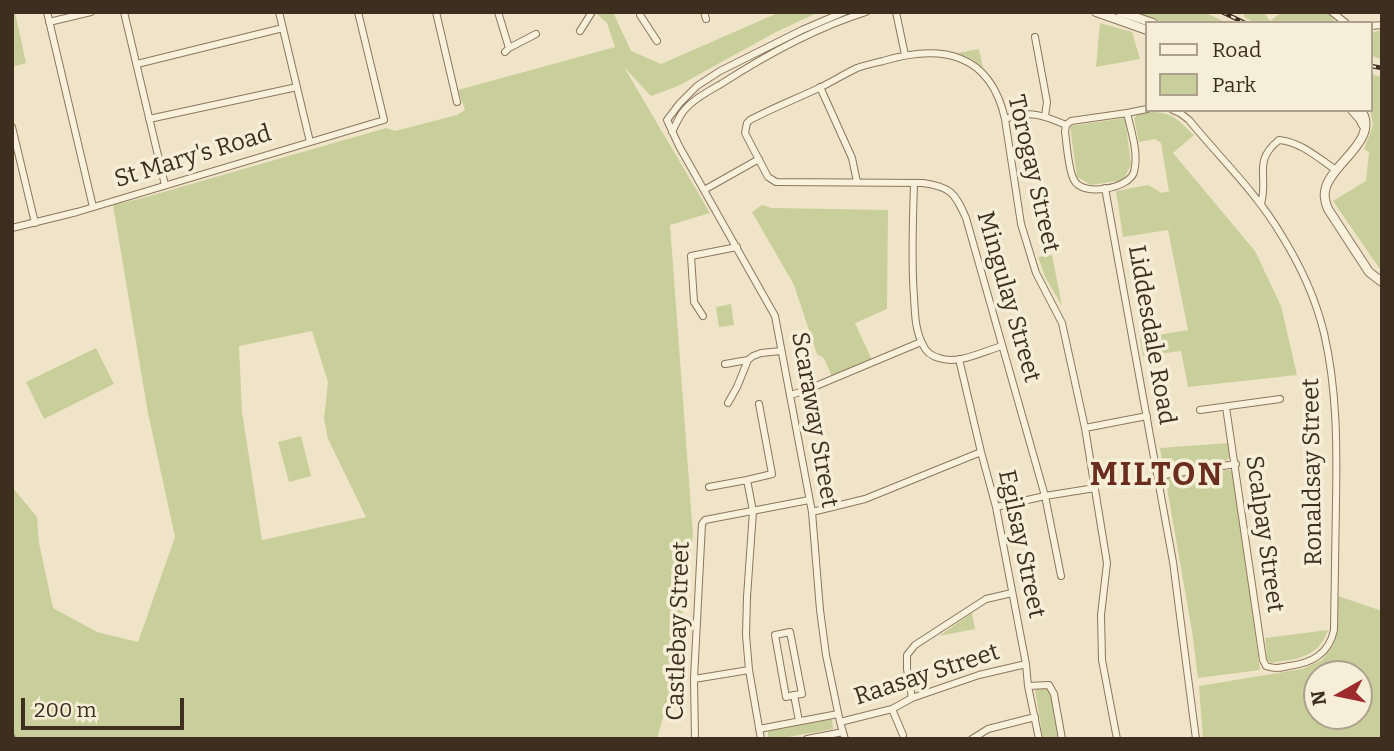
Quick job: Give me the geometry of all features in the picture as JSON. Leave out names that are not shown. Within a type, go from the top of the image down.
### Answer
[{"type":"street","points":[[47,12],[93,208]]},
{"type":"street","points":[[49,22],[91,12]]},
{"type":"street","points":[[124,12],[165,185]]},
{"type":"street","points":[[279,12],[310,142]]},
{"type":"street","name":"St Mary's Road","points":[[12,228],[93,208],[384,120],[359,12]]},
{"type":"street","points":[[436,12],[457,102]]},
{"type":"street","points":[[498,12],[507,50],[536,33]]},
{"type":"street","points":[[580,31],[592,12]]},
{"type":"street","points":[[641,12],[640,15],[657,41]]},
{"type":"street","points":[[672,132],[667,120],[697,86],[720,71],[844,12]]},
{"type":"street","points":[[672,132],[682,114],[697,99],[740,71],[818,30],[866,12]]},
{"type":"street","points":[[896,12],[905,55]]},
{"type":"street","points":[[1096,12],[1146,30]]},
{"type":"street","points":[[1120,12],[1147,21]]},
{"type":"street","points":[[136,64],[283,28]]},
{"type":"street","points":[[1035,37],[1047,102],[1045,116]]},
{"type":"street","name":"Torogay Street","points":[[758,159],[745,133],[747,123],[753,118],[859,68],[905,55],[943,53],[958,57],[985,75],[997,93],[1005,119],[1021,224],[1036,273],[1062,323],[1085,428],[1107,563],[1101,615],[1101,660],[1117,739]]},
{"type":"street","points":[[149,120],[297,87]]},
{"type":"street","points":[[820,87],[852,158],[858,182]]},
{"type":"street","points":[[1127,113],[1135,154],[1134,172],[1123,184],[1084,190],[1074,182],[1066,125],[1071,121],[1146,109]]},
{"type":"street","name":"Ronaldsay Street","points":[[1178,112],[1189,120],[1261,204],[1282,236],[1320,318],[1334,389],[1337,440],[1334,630],[1325,651],[1318,657],[1301,664],[1273,668],[1266,666]]},
{"type":"street","points":[[1354,112],[1363,123],[1363,135]]},
{"type":"street","points":[[1363,112],[1366,120],[1363,135],[1325,187],[1324,198],[1328,209],[1369,272],[1382,282]]},
{"type":"street","points":[[1005,119],[1025,113],[1045,116],[1066,125]]},
{"type":"street","points":[[12,127],[34,223]]},
{"type":"street","name":"Scaraway Street","points":[[672,132],[774,311],[812,512],[826,655],[844,735]]},
{"type":"street","points":[[1261,204],[1264,192],[1262,161],[1270,147],[1279,140],[1290,141],[1305,148],[1336,170]]},
{"type":"street","points":[[704,190],[758,159]]},
{"type":"street","name":"Mingulay Street","points":[[758,159],[768,177],[776,182],[939,185],[950,191],[959,203],[966,218],[1045,496],[1060,576]]},
{"type":"street","points":[[914,183],[912,275],[915,323],[924,348],[929,354],[941,359],[959,359],[1002,346]]},
{"type":"street","name":"Liddesdale Road","points":[[1105,188],[1177,589],[1196,739]]},
{"type":"street","points":[[703,316],[694,302],[691,256],[737,247]]},
{"type":"street","points":[[723,249],[723,260]]},
{"type":"street","points":[[790,395],[921,342]]},
{"type":"street","points":[[725,364],[781,351]]},
{"type":"street","name":"Egilsay Street","points":[[959,359],[996,507],[1039,739]]},
{"type":"street","points":[[729,403],[748,360]]},
{"type":"street","points":[[1200,410],[1280,399]]},
{"type":"street","points":[[709,487],[772,474],[759,404]]},
{"type":"street","name":"Scalpay Street","points":[[1226,407],[1266,666]]},
{"type":"street","points":[[1085,428],[1147,416]]},
{"type":"street","points":[[812,512],[865,499],[981,452]]},
{"type":"street","points":[[1158,476],[1236,464]]},
{"type":"street","points":[[747,480],[753,511],[746,635],[761,739]]},
{"type":"street","points":[[996,507],[1095,488]]},
{"type":"street","points":[[753,511],[809,500]]},
{"type":"street","name":"Castlebay Street","points":[[695,739],[702,524],[705,520],[753,511]]},
{"type":"street","points":[[912,698],[907,655],[915,645],[986,599],[1012,593]]},
{"type":"street","points":[[790,632],[802,694],[794,695],[786,696],[775,635],[790,632]]},
{"type":"street","name":"Raasay Street","points":[[840,722],[892,709],[912,698],[979,675],[1026,664]]},
{"type":"street","points":[[695,679],[749,670]]},
{"type":"street","points":[[1028,686],[1049,685],[1054,694],[1062,739]]},
{"type":"street","points":[[794,695],[799,721]]},
{"type":"street","points":[[892,709],[903,735]]},
{"type":"street","points":[[759,729],[838,714]]},
{"type":"street","points":[[977,737],[988,729],[1035,717]]},
{"type":"street","points":[[807,739],[844,735]]},
{"type":"green space","points":[[12,12],[15,12],[26,63],[12,67]]},
{"type":"green space","points":[[595,12],[613,12],[631,51],[661,64],[780,12],[819,12],[776,32],[678,86],[651,96],[624,67],[710,213],[670,225],[693,535],[673,681],[657,739],[12,739],[12,487],[37,517],[39,543],[53,608],[97,632],[138,642],[175,537],[148,413],[113,205],[386,128],[395,131],[457,115],[465,110],[458,90],[615,47],[607,23]],"holes":[[[312,331],[328,382],[324,419],[328,439],[366,517],[262,540],[242,412],[239,346]]]},
{"type":"green space","points":[[1132,12],[1204,12],[1223,21],[1158,21]]},
{"type":"green space","points":[[1244,12],[1264,12],[1270,21],[1252,21],[1244,17]]},
{"type":"green space","points":[[1282,12],[1328,12],[1335,21],[1270,21]]},
{"type":"green space","points":[[1100,23],[1132,32],[1140,59],[1096,67]]},
{"type":"green space","points":[[1382,30],[1382,59],[1373,57],[1373,32]]},
{"type":"green space","points":[[979,49],[983,68],[972,59],[957,53]]},
{"type":"green space","points":[[1373,75],[1382,77],[1382,272],[1333,201],[1366,181],[1369,152],[1364,149],[1373,125],[1370,112],[1373,112]]},
{"type":"green space","points":[[1148,112],[1169,115],[1194,135],[1173,153],[1255,251],[1281,306],[1297,375],[1188,387],[1181,351],[1143,356],[1140,338],[1188,330],[1168,230],[1123,237],[1116,191],[1148,185],[1162,193],[1169,191],[1161,143],[1155,139],[1139,142],[1134,119],[1137,114]]},
{"type":"green space","points":[[1125,118],[1131,165],[1123,180],[1091,185],[1077,177],[1070,126]]},
{"type":"green space","points":[[762,205],[772,208],[888,210],[887,309],[855,323],[872,360],[832,377],[824,358],[817,354],[794,285],[752,212]]},
{"type":"green space","points":[[1052,255],[1062,306],[1045,277],[1038,257]]},
{"type":"green space","points":[[731,304],[734,325],[719,327],[716,307]]},
{"type":"green space","points":[[96,348],[114,384],[44,419],[26,382]]},
{"type":"green space","points":[[301,436],[311,476],[289,482],[278,442]]},
{"type":"green space","points":[[1229,443],[1231,456],[1226,461],[1166,469],[1163,466],[1160,448]]},
{"type":"green space","points":[[1229,470],[1233,472],[1260,670],[1198,678],[1166,482],[1168,478]]},
{"type":"green space","points":[[1338,596],[1382,611],[1382,739],[1203,739],[1199,686],[1303,669],[1303,730],[1373,730],[1373,660],[1322,660],[1333,646],[1338,629]]},
{"type":"green space","points":[[972,613],[975,629],[939,636]]},
{"type":"green space","points":[[1328,630],[1319,646],[1306,656],[1271,663],[1267,659],[1265,638]]},
{"type":"green space","points":[[1046,688],[1050,691],[1058,739],[1043,739],[1035,690]]},
{"type":"green space","points":[[832,719],[833,729],[768,739],[768,730]]},
{"type":"waterway","points":[[12,732],[16,739]]},
{"type":"railway","points":[[1222,12],[1241,21]]},
{"type":"railway","points":[[1373,66],[1382,68]]},
{"type":"district","name":"MILTON","points":[[1157,476]]}]
